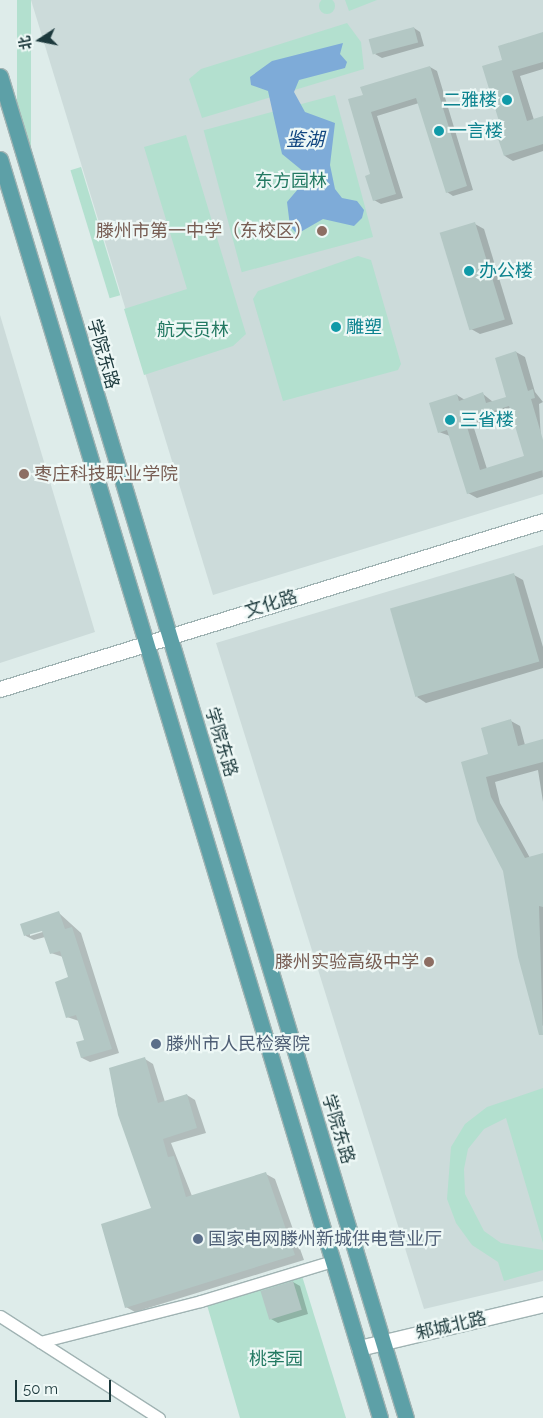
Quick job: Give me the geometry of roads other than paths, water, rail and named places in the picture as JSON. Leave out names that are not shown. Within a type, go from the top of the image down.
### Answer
[{"type":"main road","name":"学院东路","points":[[0,76],[406,1418]]},
{"type":"main road","points":[[0,159],[380,1418]]},
{"type":"street","name":"文化路","points":[[0,689],[543,521]]},
{"type":"street","points":[[40,1342],[201,1301],[333,1261]]},
{"type":"street","name":"邾城北路","points":[[359,1348],[543,1304]]},
{"type":"street","points":[[0,1316],[159,1418]]},
{"type":"water","name":"鉴湖","points":[[343,43],[340,54],[347,62],[345,68],[299,80],[294,92],[305,112],[335,123],[330,165],[335,189],[342,198],[357,201],[364,210],[362,218],[354,226],[323,219],[297,234],[290,226],[287,202],[304,182],[304,172],[282,154],[268,91],[251,85],[250,77],[272,61]]},
{"type":"place","name":"二雅楼","points":[[507,100]]},
{"type":"place","name":"一言楼","points":[[439,131]]},
{"type":"place","name":"滕州市第一中学（东校区）","points":[[322,231]]},
{"type":"place","name":"办公楼","points":[[469,271]]},
{"type":"place","name":"雕塑","points":[[336,327]]},
{"type":"place","name":"三省楼","points":[[450,420]]},
{"type":"place","name":"枣庄科技职业学院","points":[[24,474]]},
{"type":"place","name":"滕州实验高级中学","points":[[429,962]]},
{"type":"place","name":"滕州市人民检察院","points":[[156,1044]]},
{"type":"place","name":"国家电网滕州新城供电营业厅","points":[[198,1239]]},
{"type":"park label","name":"东方园林","points":[[291,181]]},
{"type":"park label","name":"航天员林","points":[[193,330]]},
{"type":"park label","name":"桃李园","points":[[276,1359]]}]
